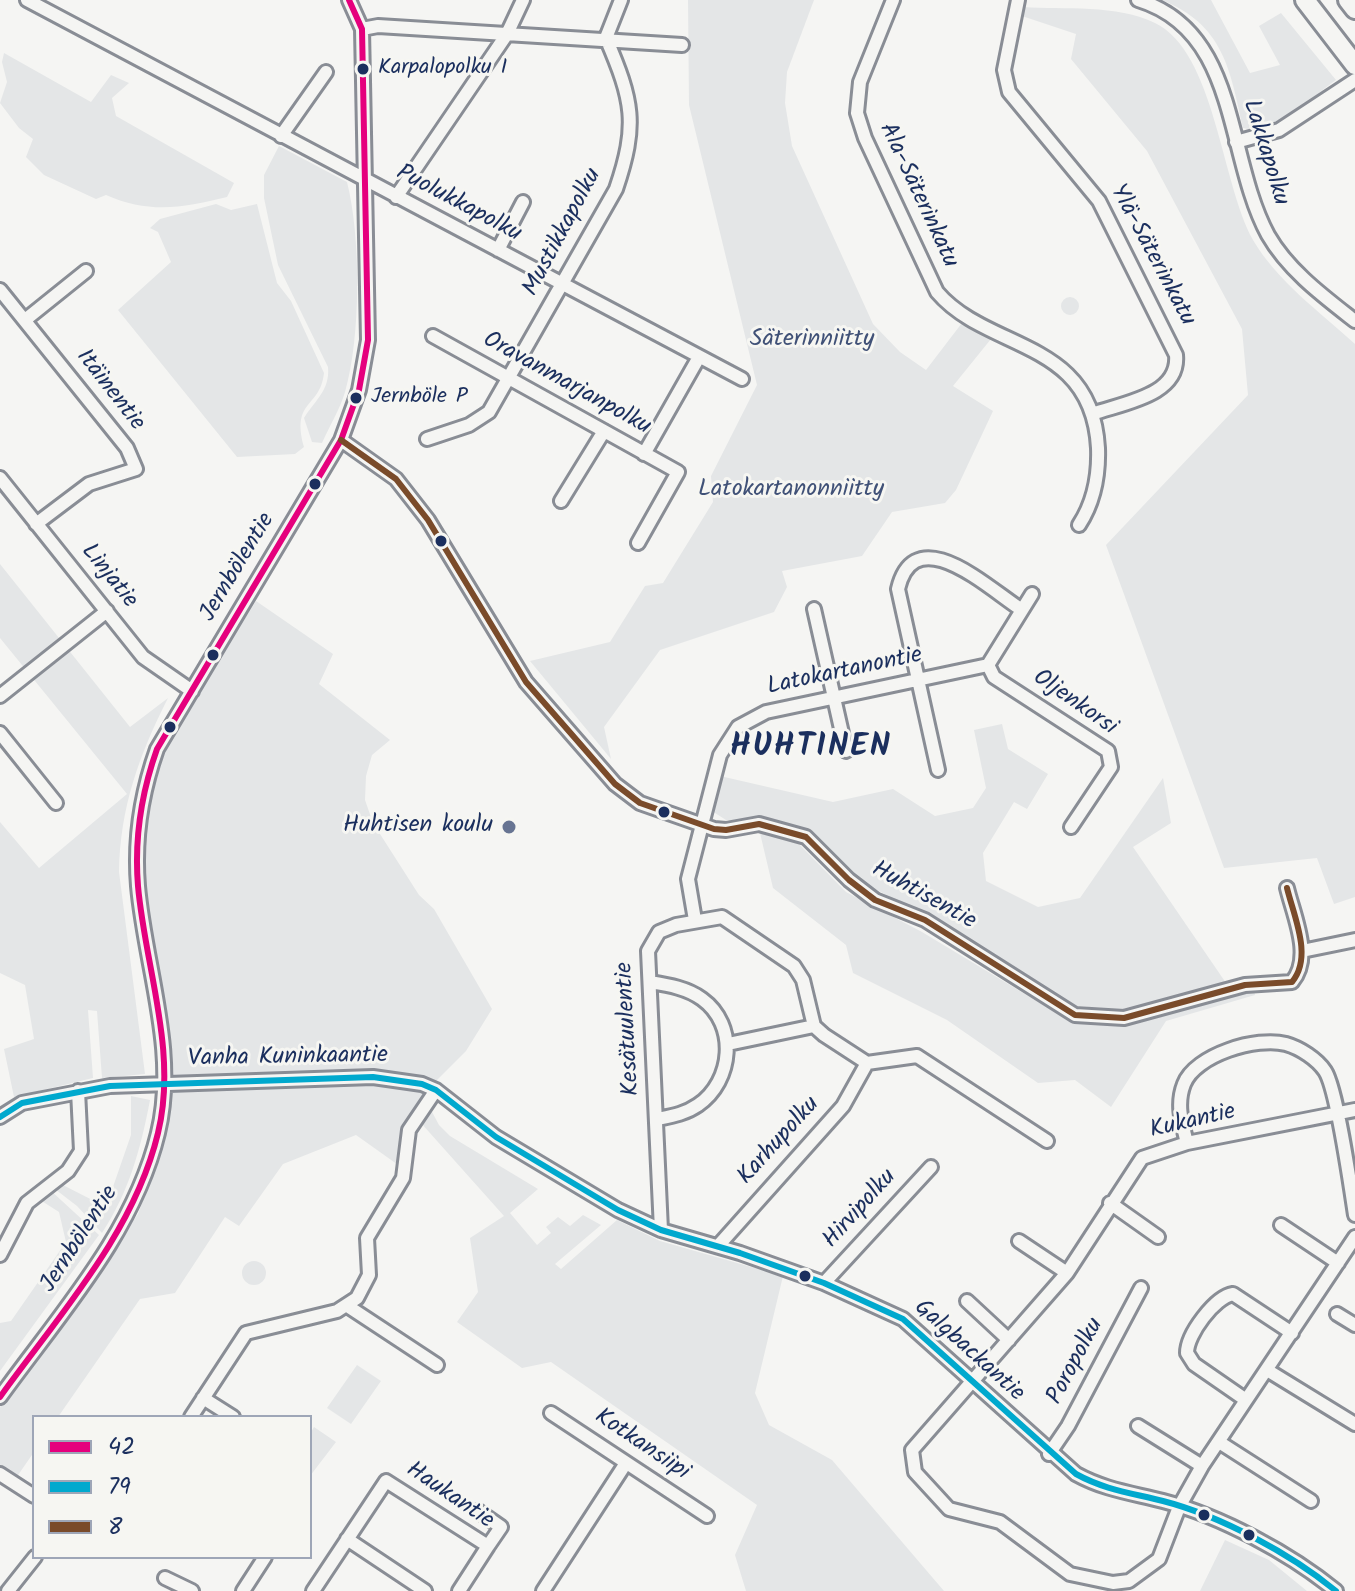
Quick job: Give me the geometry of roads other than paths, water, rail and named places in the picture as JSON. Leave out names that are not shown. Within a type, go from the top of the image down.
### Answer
[{"type":"highway","points":[[1305,0],[1355,65]]},
{"type":"highway","points":[[1348,0],[1355,9]]},
{"type":"street","name":"Puolukkapolku","points":[[27,0],[742,379]]},
{"type":"street","name":"Jernbölentie","points":[[0,1397],[126,1217],[143,1180],[159,1131],[163,1084],[162,1037],[138,886],[137,834],[142,791],[157,749],[341,440],[359,390],[368,340],[362,29],[349,0]]},
{"type":"street","points":[[396,197],[507,34],[523,0]]},
{"type":"street","points":[[606,38],[621,0]]},
{"type":"street","name":"Ala-Säterinkatu","points":[[893,0],[860,82],[857,113],[931,281],[943,298],[959,310],[1036,351],[1061,369],[1092,414],[1096,428],[1097,472],[1093,499],[1079,525]]},
{"type":"street","name":"Ylä-Säterinkatu","points":[[1018,0],[1004,70],[1009,92],[1099,201],[1176,355],[1173,376],[1164,387],[1092,414]]},
{"type":"street","name":"Lakkapolku","points":[[1138,0],[1177,18],[1199,40],[1216,70],[1251,195],[1270,239],[1301,276],[1355,321]]},
{"type":"street","points":[[362,29],[378,26],[682,45]]},
{"type":"street","name":"Mustikkapolku","points":[[427,439],[481,419],[509,378],[616,189],[628,152],[632,115],[625,81],[606,38]]},
{"type":"street","points":[[281,136],[326,72]]},
{"type":"street","points":[[1236,142],[1279,130],[1355,80]]},
{"type":"street","points":[[498,250],[523,202]]},
{"type":"street","points":[[25,320],[86,271]]},
{"type":"street","name":"Itäinentie","points":[[0,290],[127,448],[136,469],[89,484],[36,524]]},
{"type":"street","name":"Oravanmarjanpolku","points":[[433,336],[678,472],[638,543]]},
{"type":"street","points":[[644,454],[699,357]]},
{"type":"street","points":[[561,501],[604,431]]},
{"type":"street","name":"Huhtisentie","points":[[341,440],[379,465],[408,494],[526,682],[615,784],[640,803],[726,830],[759,824],[806,837],[849,880],[875,900],[925,920],[1075,1015],[1124,1018],[1245,985],[1286,985],[1298,974],[1302,951]]},
{"type":"street","name":"Linjatie","points":[[0,478],[151,664],[192,691]]},
{"type":"street","points":[[938,770],[898,589],[901,574],[910,563],[930,556],[945,560],[1022,610]]},
{"type":"street","points":[[988,665],[1032,594]]},
{"type":"street","points":[[814,609],[846,751]]},
{"type":"street","points":[[0,696],[107,611]]},
{"type":"street","name":"Latokartanontie","points":[[695,920],[688,879],[720,755],[738,727],[766,712],[988,665]]},
{"type":"street","name":"Oljenkorsi","points":[[988,665],[994,677],[1108,751],[1112,758],[1111,767],[1071,827]]},
{"type":"street","points":[[0,733],[56,803]]},
{"type":"street","points":[[1287,888],[1302,951],[1355,940]]},
{"type":"street","name":"Kesätuulentie","points":[[661,1230],[648,951],[652,939],[665,929],[695,920],[722,917],[794,966],[803,980],[814,1026]]},
{"type":"street","points":[[650,982],[678,987],[701,997],[720,1019],[728,1044],[724,1070],[706,1099],[687,1112],[657,1119]]},
{"type":"street","points":[[728,1044],[814,1026],[867,1063],[917,1056],[1047,1141]]},
{"type":"street","points":[[1187,1143],[1179,1098],[1185,1080],[1202,1061],[1244,1047],[1285,1043],[1316,1062],[1330,1080],[1355,1215]]},
{"type":"street","name":"Karhupolku","points":[[718,1246],[843,1106],[867,1063]]},
{"type":"street","name":"Vanha Kuninkaantie","points":[[0,1117],[22,1103],[78,1091],[163,1084],[373,1077],[414,1081],[436,1090]]},
{"type":"street","points":[[192,1415],[249,1331],[349,1307],[368,1279],[366,1245],[369,1232],[403,1178],[409,1130],[436,1090]]},
{"type":"street","name":"Galgbackantie","points":[[436,1090],[533,1160],[661,1230],[718,1246],[824,1283],[903,1319],[1049,1454],[1101,1488],[1179,1507],[1281,1550],[1336,1591]]},
{"type":"street","points":[[0,1255],[27,1203],[68,1171],[81,1151],[78,1091]]},
{"type":"street","name":"Kukantie","points":[[1179,1507],[1159,1559],[1129,1581],[1113,1583],[1070,1574],[1000,1522],[949,1509],[915,1472],[912,1450],[1067,1273],[1142,1158],[1187,1143],[1355,1110]]},
{"type":"street","name":"Hirvipolku","points":[[824,1283],[931,1167]]},
{"type":"street","points":[[1110,1203],[1158,1237]]},
{"type":"street","points":[[1281,1225],[1338,1263]]},
{"type":"street","points":[[1179,1507],[1202,1466],[1355,1237]]},
{"type":"street","points":[[1019,1241],[1067,1273]]},
{"type":"street","name":"Poropolku","points":[[1049,1454],[1068,1426],[1141,1288]]},
{"type":"street","points":[[1246,1400],[1194,1364],[1187,1353],[1189,1340],[1219,1298],[1233,1294],[1292,1333]]},
{"type":"street","points":[[967,1301],[1009,1340]]},
{"type":"street","points":[[349,1307],[437,1365]]},
{"type":"street","points":[[1337,1314],[1355,1325]]},
{"type":"street","points":[[1267,1370],[1355,1424]]},
{"type":"street","points":[[203,1398],[230,1415]]},
{"type":"street","name":"Kotkansiipi","points":[[551,1413],[707,1516]]},
{"type":"street","points":[[1138,1426],[1202,1466]]},
{"type":"street","points":[[1219,1442],[1311,1501]]},
{"type":"street","points":[[543,1591],[626,1463]]},
{"type":"street","points":[[0,1474],[32,1495]]},
{"type":"street","name":"Haukantie","points":[[347,1539],[386,1481],[488,1546],[459,1591]]},
{"type":"street","points":[[478,1511],[501,1527],[488,1546]]},
{"type":"street","points":[[313,1591],[347,1539],[425,1591]]},
{"type":"street","points":[[8,1591],[33,1559]]},
{"type":"street","points":[[243,1591],[264,1559]]},
{"type":"street","points":[[165,1578],[192,1591]]},
{"type":"place","name":"Karpalopolku I","points":[[363,69]]},
{"type":"place","name":"Jernböle P","points":[[356,398]]},
{"type":"place","name":"Huhtisen koulu","points":[[509,827]]},
{"type":"district","name":"HUHTINEN","points":[[811,750]]},
{"type":"park label","name":"Säterinniitty","points":[[812,341]]},
{"type":"park label","name":"Latokartanonniitty","points":[[791,491]]}]
